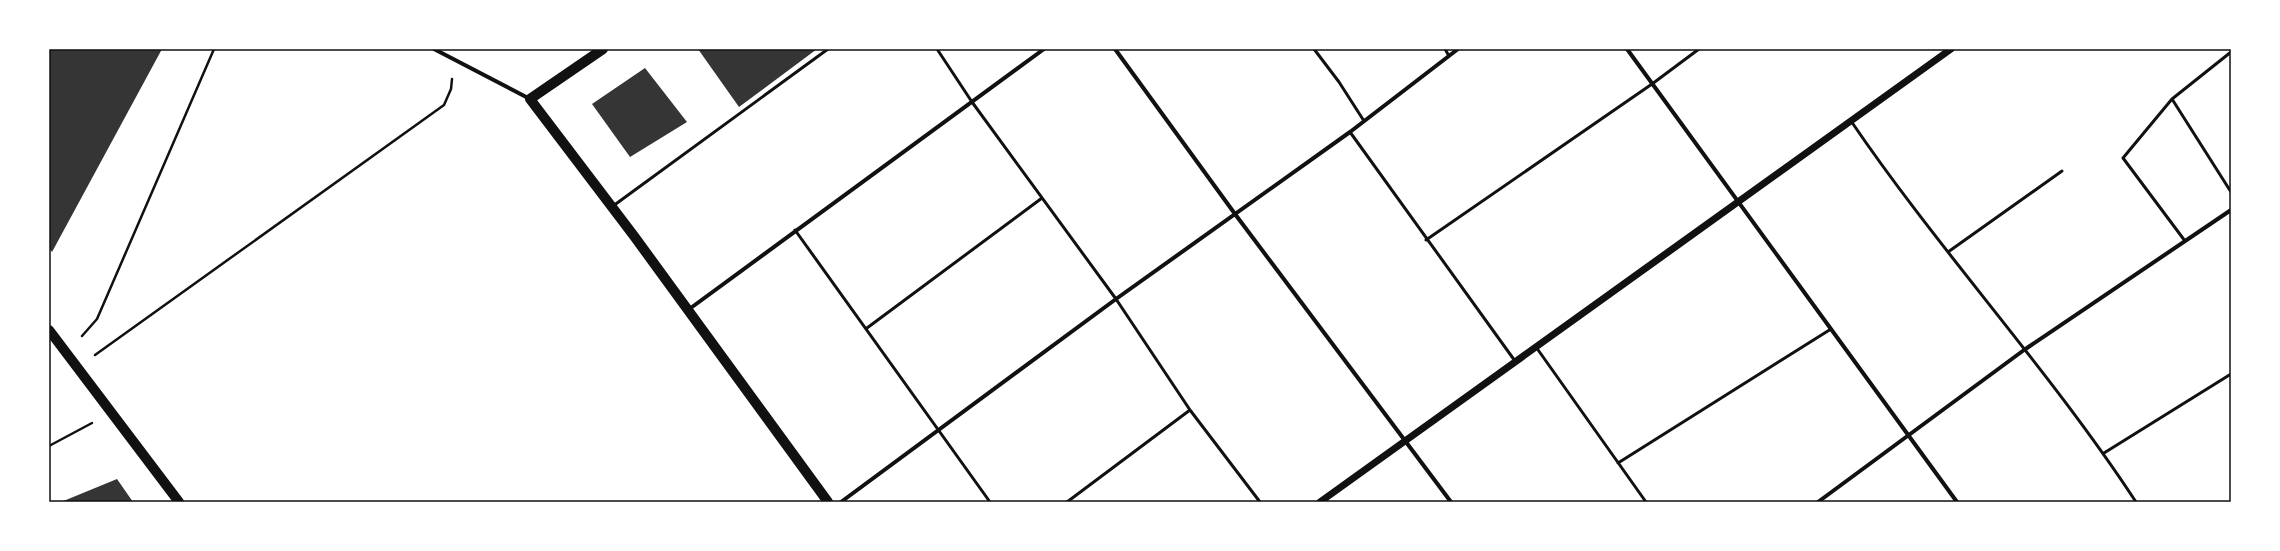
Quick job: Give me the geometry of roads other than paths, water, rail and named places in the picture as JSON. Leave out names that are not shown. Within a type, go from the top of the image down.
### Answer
[{"type":"main road","points":[[603,49],[530,99],[612,207],[828,502]]},
{"type":"main road","points":[[49,330],[179,502]]},
{"type":"street","points":[[434,49],[530,99]]},
{"type":"street","points":[[688,310],[795,230],[1044,49]]},
{"type":"street","points":[[1114,49],[1235,214],[1406,440],[1451,502]]},
{"type":"street","points":[[841,502],[1116,299],[1350,132],[1458,49]]},
{"type":"street","points":[[1627,49],[1957,502]]},
{"type":"street","points":[[1320,502],[1951,49]]},
{"type":"street","points":[[1818,502],[2024,350],[2231,210]]},
{"type":"lane","points":[[612,207],[828,49]]},
{"type":"lane","points":[[938,49],[972,102],[1116,299],[1190,410],[1260,502]]},
{"type":"lane","points":[[1314,49],[1339,82],[1364,121]]},
{"type":"lane","points":[[1445,49],[1449,56]]},
{"type":"lane","points":[[1426,240],[1652,84],[1699,49]]},
{"type":"lane","points":[[2185,241],[2123,158],[2172,99],[2231,52]]},
{"type":"lane","points":[[2172,99],[2231,192]]},
{"type":"lane","points":[[1851,121],[1890,178],[2104,453],[2136,502]]},
{"type":"lane","points":[[1350,132],[1426,240],[1515,361]]},
{"type":"lane","points":[[1948,252],[2062,171]]},
{"type":"lane","points":[[867,328],[1042,198]]},
{"type":"lane","points":[[795,230],[867,328],[990,502]]},
{"type":"lane","points":[[1618,463],[1831,330]]},
{"type":"lane","points":[[1536,347],[1646,502]]},
{"type":"lane","points":[[2104,453],[2231,374]]},
{"type":"lane","points":[[1067,502],[1190,410]]}]
